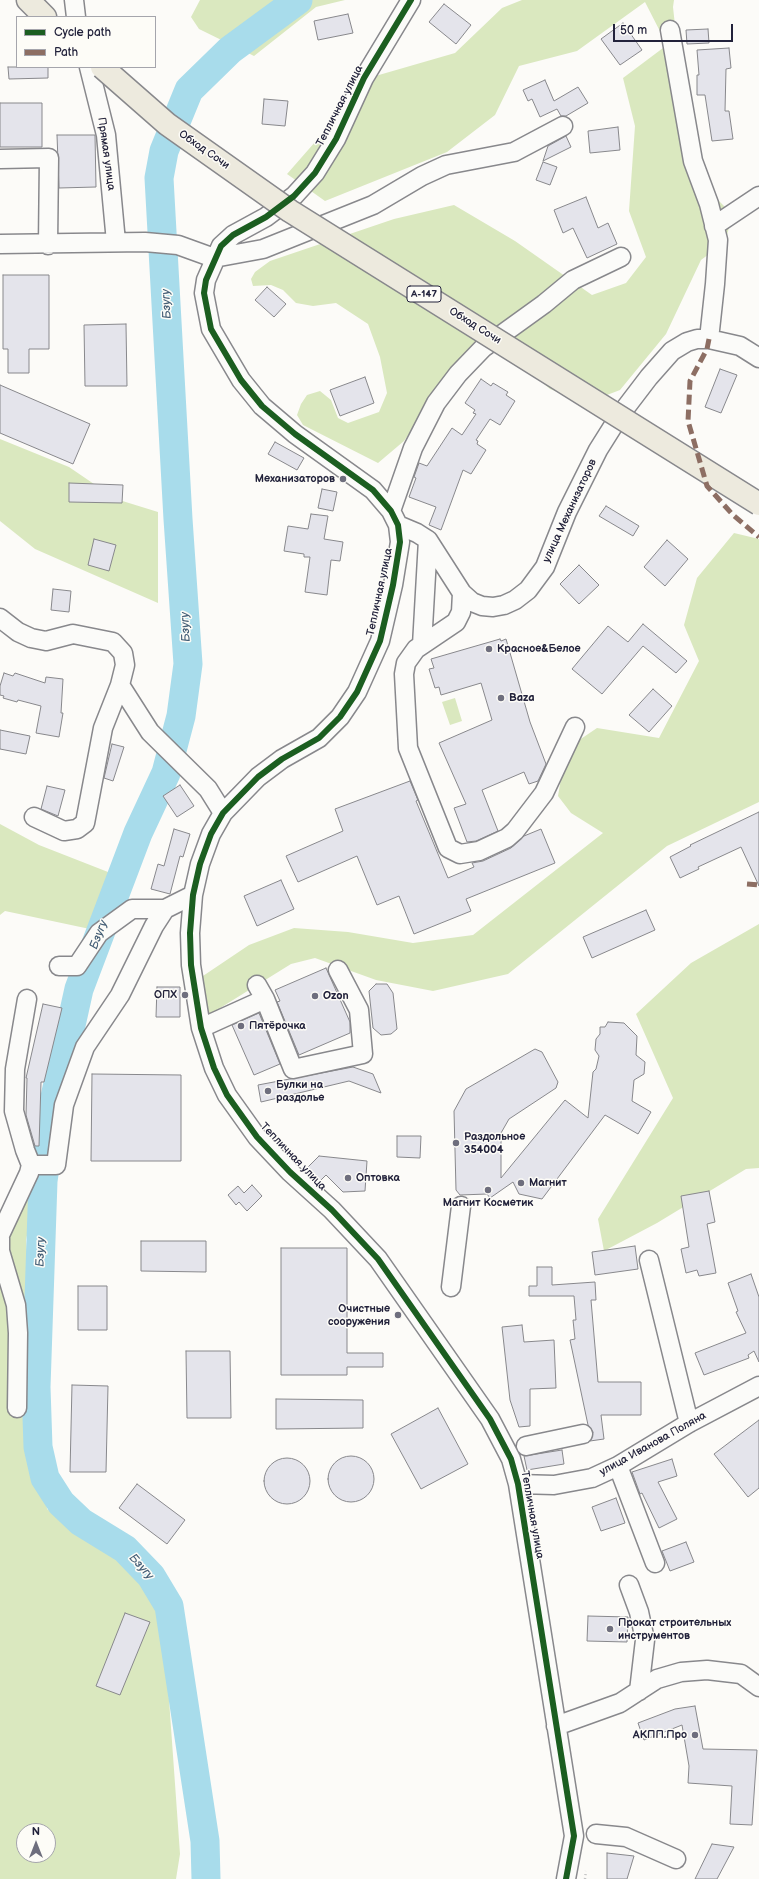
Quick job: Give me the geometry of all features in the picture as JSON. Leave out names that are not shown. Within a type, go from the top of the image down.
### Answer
[{"type":"highway","points":[[28,0],[45,16]]},
{"type":"highway","name":"Обход Сочи","points":[[103,68],[167,124],[290,211],[759,504]]},
{"type":"street","points":[[74,0],[76,16]]},
{"type":"street","name":"Тепличная улица","points":[[411,0],[364,78],[336,139],[315,173],[294,196],[271,213],[233,235],[221,246],[214,258],[204,293],[212,329],[241,380],[268,411],[295,434],[373,490],[395,518],[400,542],[398,558],[380,641],[357,692],[340,717],[319,738],[282,759],[258,777],[223,813],[211,834],[200,864],[193,895],[190,933],[191,965],[201,1028],[214,1068],[227,1095],[257,1137],[290,1172],[332,1210],[382,1264],[490,1419],[511,1459],[518,1484],[574,1836],[566,1879]]},
{"type":"street","points":[[670,30],[693,161],[709,204],[717,248],[709,339]]},
{"type":"street","name":"Прямая улица","points":[[89,68],[106,135],[116,242]]},
{"type":"street","points":[[0,244],[48,245],[145,242],[178,245],[214,258],[263,249],[373,205],[422,176],[446,165],[514,152],[563,126]]},
{"type":"street","points":[[0,159],[49,158],[48,245]]},
{"type":"street","points":[[714,226],[759,196]]},
{"type":"street","points":[[395,518],[413,448],[436,403],[458,374],[482,348],[544,304],[573,280],[621,257]]},
{"type":"street","name":"улица Механизаторов","points":[[395,518],[428,540],[462,593],[472,602],[482,606],[504,606],[516,600],[528,590],[545,567],[567,512],[598,450],[620,415],[649,377],[672,352],[686,342],[697,339],[709,339],[740,346],[759,358]]},
{"type":"street","points":[[422,645],[428,540]]},
{"type":"street","points":[[462,593],[461,612],[456,622],[422,645],[410,656],[406,663],[404,674],[408,748],[446,845],[453,852],[460,854],[479,851],[507,838],[515,832],[544,793],[575,727]]},
{"type":"street","points":[[0,618],[18,632],[31,638],[46,641],[73,634],[114,642],[123,653],[125,665],[120,685],[103,728],[85,823],[77,829],[64,832],[34,817]]},
{"type":"street","points":[[120,685],[150,732],[208,789],[223,813]]},
{"type":"street","points":[[59,966],[77,966],[99,933],[132,908],[165,908],[193,895]]},
{"type":"street","points":[[31,1165],[56,1165],[64,1106],[85,1047],[120,995],[154,926],[165,908]]},
{"type":"street","points":[[201,1028],[261,992],[293,1069],[363,1054],[359,1010],[338,970]]},
{"type":"street","points":[[0,1235],[29,1173],[31,1165],[24,1150],[14,1111],[15,1069],[27,999]]},
{"type":"street","points":[[451,1288],[461,1206]]},
{"type":"street","points":[[0,1238],[0,1251],[16,1305],[18,1333],[17,1408]]},
{"type":"street","points":[[649,1260],[690,1423]]},
{"type":"street","name":"улица Иванова Поляна","points":[[518,1484],[554,1485],[592,1478],[618,1466],[690,1423],[759,1386]]},
{"type":"street","points":[[526,1446],[584,1434]]},
{"type":"street","points":[[618,1466],[655,1563]]},
{"type":"street","points":[[629,1585],[639,1612],[645,1640],[639,1691]]},
{"type":"street","points":[[556,1726],[620,1703],[658,1679],[681,1672],[707,1670],[741,1674],[759,1687]]},
{"type":"street","points":[[596,1834],[626,1837],[676,1859]]},
{"type":"green space","points":[[200,0],[345,0],[316,7],[254,56],[199,29],[191,17]]},
{"type":"green space","points":[[522,0],[674,0],[673,7],[691,173],[725,207],[730,224],[725,242],[701,260],[666,334],[620,390],[586,403],[550,389],[519,363],[495,348],[437,394],[404,441],[378,463],[303,425],[297,415],[301,404],[307,395],[320,391],[331,400],[338,418],[348,423],[379,412],[387,393],[380,357],[368,324],[336,303],[313,306],[296,303],[283,290],[271,285],[253,286],[251,279],[255,272],[270,261],[394,219],[454,205],[515,241],[592,295],[626,283],[646,257],[629,211],[635,126],[623,78],[667,45],[645,2],[577,51],[519,66],[495,115],[447,152],[325,201],[287,174],[372,77],[455,53],[502,8]]},
{"type":"green space","points":[[0,439],[69,467],[116,499],[158,512],[158,603],[35,549],[0,521]]},
{"type":"green space","points":[[734,533],[759,539],[759,802],[667,846],[508,974],[433,991],[376,980],[315,958],[291,964],[204,1018],[197,980],[249,945],[294,928],[348,932],[413,943],[473,935],[603,833],[571,813],[558,796],[566,749],[597,728],[659,738],[699,661],[684,625],[697,578]]},
{"type":"green space","points":[[455,698],[462,721],[450,725],[442,702]]},
{"type":"green space","points":[[0,824],[39,845],[131,881],[104,932],[5,911],[0,915]]},
{"type":"green space","points":[[759,924],[759,1168],[746,1169],[657,1223],[604,1251],[598,1219],[673,1098],[636,1014],[691,963]]},
{"type":"green space","points":[[38,1183],[26,1240],[47,1509],[161,1587],[180,1854],[176,1879],[0,1879],[0,1237]]},
{"type":"building","points":[[444,4],[471,25],[456,44],[429,22]]},
{"type":"building","points":[[348,14],[353,33],[318,40],[314,21]]},
{"type":"building","points":[[623,23],[642,50],[620,65],[601,39]]},
{"type":"building","points":[[708,29],[709,43],[687,44],[686,30]]},
{"type":"building","points":[[729,48],[731,68],[726,69],[725,111],[729,111],[733,139],[712,141],[705,95],[697,95],[697,75],[699,75],[697,50]]},
{"type":"building","points":[[8,67],[48,68],[48,78],[9,79]]},
{"type":"building","points":[[545,80],[554,101],[578,87],[588,103],[566,116],[561,116],[557,109],[540,117],[532,99],[528,101],[523,90]]},
{"type":"building","points":[[264,99],[288,101],[285,126],[262,124]]},
{"type":"building","points":[[0,103],[42,103],[42,147],[0,147]]},
{"type":"building","points":[[618,127],[620,150],[590,153],[588,131]]},
{"type":"building","points":[[57,135],[95,135],[96,187],[59,188]]},
{"type":"building","points":[[566,136],[571,147],[543,161],[548,146]]},
{"type":"building","points":[[543,162],[557,167],[550,185],[536,180]]},
{"type":"building","points":[[586,197],[598,228],[608,223],[617,244],[587,258],[573,228],[563,233],[554,210]]},
{"type":"building","points":[[3,275],[49,275],[49,349],[29,349],[29,373],[8,373],[8,349],[3,349]]},
{"type":"building","points":[[267,287],[286,304],[274,317],[255,300]]},
{"type":"building","points":[[126,324],[127,386],[85,386],[84,325]]},
{"type":"building","points":[[720,369],[737,375],[721,413],[705,407]]},
{"type":"building","points":[[365,377],[374,403],[340,416],[330,390]]},
{"type":"building","points":[[481,379],[491,386],[493,383],[508,392],[506,395],[515,401],[500,425],[490,419],[476,440],[478,441],[477,444],[486,450],[471,474],[463,470],[441,530],[429,525],[436,507],[409,497],[416,478],[414,477],[419,463],[427,466],[452,428],[462,435],[476,414],[473,413],[475,410],[465,403]]},
{"type":"building","points":[[0,385],[90,424],[73,464],[0,433]]},
{"type":"building","points":[[275,442],[304,458],[297,470],[268,454]]},
{"type":"building","points":[[69,483],[123,485],[122,503],[69,502]]},
{"type":"building","points":[[322,489],[337,492],[333,511],[318,508]]},
{"type":"building","points":[[606,506],[639,526],[633,536],[599,516]]},
{"type":"building","points":[[311,514],[328,516],[324,539],[343,542],[340,561],[331,560],[327,595],[305,592],[310,557],[304,557],[304,554],[284,551],[288,526],[308,529]]},
{"type":"building","points":[[94,539],[116,545],[109,571],[88,565]]},
{"type":"building","points":[[667,540],[688,559],[665,586],[644,567]]},
{"type":"building","points":[[579,565],[599,585],[579,604],[560,584]]},
{"type":"building","points":[[53,589],[71,591],[69,612],[51,610]]},
{"type":"building","points":[[643,624],[687,661],[676,673],[643,646],[602,694],[572,669],[608,626],[628,642]]},
{"type":"building","points":[[500,639],[501,641],[506,639],[530,722],[546,764],[538,781],[529,784],[524,772],[482,790],[498,831],[476,841],[467,842],[454,808],[466,804],[439,743],[492,720],[481,683],[441,695],[439,687],[435,688],[429,669],[434,668],[431,659]]},
{"type":"building","points":[[4,673],[13,676],[15,673],[45,683],[46,677],[63,679],[61,713],[63,713],[59,737],[36,733],[41,706],[18,700],[17,702],[3,698],[4,696],[0,695],[0,686]]},
{"type":"building","points":[[653,689],[672,706],[649,732],[629,715]]},
{"type":"building","points":[[0,730],[30,736],[26,754],[0,749]]},
{"type":"building","points":[[112,744],[124,747],[113,781],[104,778]]},
{"type":"building","points":[[410,781],[418,800],[416,801],[448,878],[474,867],[472,863],[483,861],[511,848],[524,836],[541,829],[555,863],[466,899],[471,911],[414,934],[399,896],[377,905],[357,856],[298,882],[286,856],[343,831],[335,809]]},
{"type":"building","points":[[180,785],[194,806],[177,817],[163,796]]},
{"type":"building","points":[[47,786],[65,790],[58,816],[41,809]]},
{"type":"building","points":[[759,812],[759,886],[741,847],[698,867],[699,869],[680,878],[670,857],[691,846],[690,845]]},
{"type":"building","points":[[174,829],[190,834],[183,857],[180,856],[170,894],[151,889],[158,864],[164,866]]},
{"type":"building","points":[[281,880],[294,909],[257,926],[244,896]]},
{"type":"building","points":[[646,910],[655,930],[592,958],[583,937]]},
{"type":"building","points":[[326,968],[350,1022],[350,1033],[299,1055],[277,1002],[280,1001],[275,990]]},
{"type":"building","points":[[376,984],[387,984],[393,993],[397,1029],[391,1034],[381,1035],[373,1028],[369,991]]},
{"type":"building","points":[[157,987],[180,987],[180,1017],[156,1017]]},
{"type":"building","points":[[43,1004],[62,1008],[44,1082],[41,1082],[39,1146],[35,1146],[26,1115],[26,1078]]},
{"type":"building","points":[[259,1013],[280,1064],[254,1075],[232,1025]]},
{"type":"building","points":[[608,1022],[624,1023],[637,1036],[636,1055],[645,1062],[644,1074],[634,1080],[632,1101],[651,1112],[638,1134],[605,1115],[542,1199],[519,1194],[513,1182],[490,1198],[487,1194],[460,1195],[456,1190],[454,1111],[466,1089],[535,1049],[542,1052],[558,1082],[556,1088],[509,1119],[501,1133],[501,1178],[565,1100],[588,1118],[593,1072],[596,1069],[599,1056],[595,1050],[596,1039],[600,1034],[600,1027],[605,1027]]},
{"type":"building","points":[[353,1067],[373,1074],[381,1093],[349,1081],[261,1102],[258,1085]]},
{"type":"building","points":[[92,1074],[181,1075],[181,1161],[91,1161]]},
{"type":"building","points":[[397,1136],[421,1136],[420,1158],[397,1157]]},
{"type":"building","points":[[319,1156],[367,1161],[365,1191],[343,1192],[326,1175],[318,1183],[304,1171]]},
{"type":"building","points":[[252,1185],[262,1196],[247,1211],[239,1202],[236,1205],[228,1195],[238,1186],[244,1193]]},
{"type":"building","points":[[709,1191],[715,1222],[707,1224],[716,1273],[699,1276],[697,1270],[686,1273],[681,1249],[689,1247],[681,1196]]},
{"type":"building","points":[[141,1241],[206,1241],[206,1272],[141,1271]]},
{"type":"building","points":[[635,1246],[638,1269],[595,1275],[592,1252]]},
{"type":"building","points":[[281,1248],[347,1248],[347,1353],[383,1353],[383,1367],[347,1367],[347,1375],[281,1375]]},
{"type":"building","points":[[537,1267],[552,1267],[552,1285],[595,1282],[596,1300],[591,1300],[598,1382],[641,1382],[641,1415],[601,1415],[604,1439],[590,1441],[593,1432],[588,1425],[570,1340],[575,1339],[573,1320],[576,1320],[574,1296],[529,1296],[529,1286],[537,1286]]},
{"type":"building","points":[[751,1274],[759,1297],[759,1362],[754,1351],[748,1355],[749,1358],[704,1375],[695,1353],[746,1333],[736,1312],[738,1311],[728,1283]]},
{"type":"building","points":[[78,1286],[107,1286],[107,1330],[78,1330]]},
{"type":"building","points":[[522,1325],[524,1342],[554,1340],[556,1388],[530,1389],[530,1426],[519,1427],[510,1400],[502,1327]]},
{"type":"building","points":[[186,1351],[230,1351],[231,1418],[187,1418]]},
{"type":"building","points":[[72,1385],[108,1386],[106,1472],[70,1472]]},
{"type":"building","points":[[276,1399],[363,1400],[363,1428],[276,1429]]},
{"type":"building","points":[[438,1408],[468,1464],[421,1489],[391,1434]]},
{"type":"building","points":[[759,1420],[759,1488],[748,1497],[714,1454]]},
{"type":"building","points":[[562,1450],[564,1464],[527,1470],[524,1456]]},
{"type":"building","points":[[351,1456],[364,1460],[370,1466],[374,1479],[370,1492],[364,1498],[351,1502],[338,1498],[332,1492],[328,1479],[332,1466],[338,1460]]},
{"type":"building","points":[[287,1458],[300,1462],[306,1468],[310,1481],[306,1494],[300,1500],[287,1504],[274,1500],[268,1494],[264,1481],[268,1468],[274,1462]]},
{"type":"building","points":[[672,1459],[677,1476],[658,1482],[677,1519],[659,1528],[642,1493],[640,1494],[632,1472]]},
{"type":"building","points":[[137,1484],[185,1520],[167,1544],[119,1508]]},
{"type":"building","points":[[616,1498],[625,1523],[601,1531],[592,1507]]},
{"type":"building","points":[[686,1542],[694,1562],[670,1571],[662,1551]]},
{"type":"building","points":[[125,1613],[150,1622],[120,1695],[96,1686]]},
{"type":"building","points":[[588,1616],[628,1617],[627,1642],[587,1641]]},
{"type":"building","points":[[695,1706],[703,1749],[757,1750],[752,1825],[730,1824],[732,1786],[688,1783],[689,1766],[682,1725],[644,1740],[638,1723],[675,1709]]},
{"type":"building","points":[[712,1844],[734,1847],[717,1879],[695,1879]]},
{"type":"building","points":[[607,1853],[634,1856],[627,1879],[607,1879]]},
{"type":"waterway","name":"Бзугу","points":[[206,1879],[205,1841],[169,1606],[151,1576],[125,1549],[81,1522],[61,1503],[45,1478],[38,1447],[36,1387],[43,1181],[55,1097],[79,989],[138,833],[166,773],[181,716],[188,664],[178,519],[159,178],[164,151],[189,90],[230,50],[298,0]]},
{"type":"marked path","points":[[709,339],[707,349],[690,381],[688,421],[707,486],[733,515],[759,537]]},
{"type":"marked path","points":[[747,884],[759,885]]},
{"type":"cycle path","points":[[411,0],[364,78],[336,139],[315,173],[294,196],[266,217],[233,235],[221,246],[206,280],[204,293],[211,329],[241,380],[262,406],[295,434],[373,490],[391,511],[398,525],[400,542],[393,585],[380,641],[357,692],[340,717],[319,738],[282,759],[258,777],[223,813],[211,834],[200,864],[193,895],[190,933],[191,965],[201,1028],[214,1068],[227,1095],[257,1137],[290,1172],[332,1210],[378,1259],[490,1419],[511,1459],[518,1484],[574,1836],[566,1879]]},
{"type":"place","name":"Механизаторов","points":[[343,479]]},
{"type":"place","name":"Красное&Белое","points":[[489,649]]},
{"type":"place","name":"Baza","points":[[501,698]]},
{"type":"place","name":"ОПХ","points":[[185,995]]},
{"type":"place","name":"Ozon","points":[[315,996]]},
{"type":"place","name":"Пятёрочка","points":[[241,1026]]},
{"type":"place","name":"Булки на раздолье","points":[[268,1091]]},
{"type":"place","name":"Раздольное 354004","points":[[456,1143]]},
{"type":"place","name":"Оптовка","points":[[348,1178]]},
{"type":"place","name":"Магнит","points":[[521,1183]]},
{"type":"place","name":"Магнит Косметик","points":[[488,1190]]},
{"type":"place","name":"Очистные сооружения","points":[[398,1315]]},
{"type":"place","name":"Прокат строительных инструментов","points":[[610,1629]]},
{"type":"place","name":"АКПП.Про","points":[[695,1735]]}]
